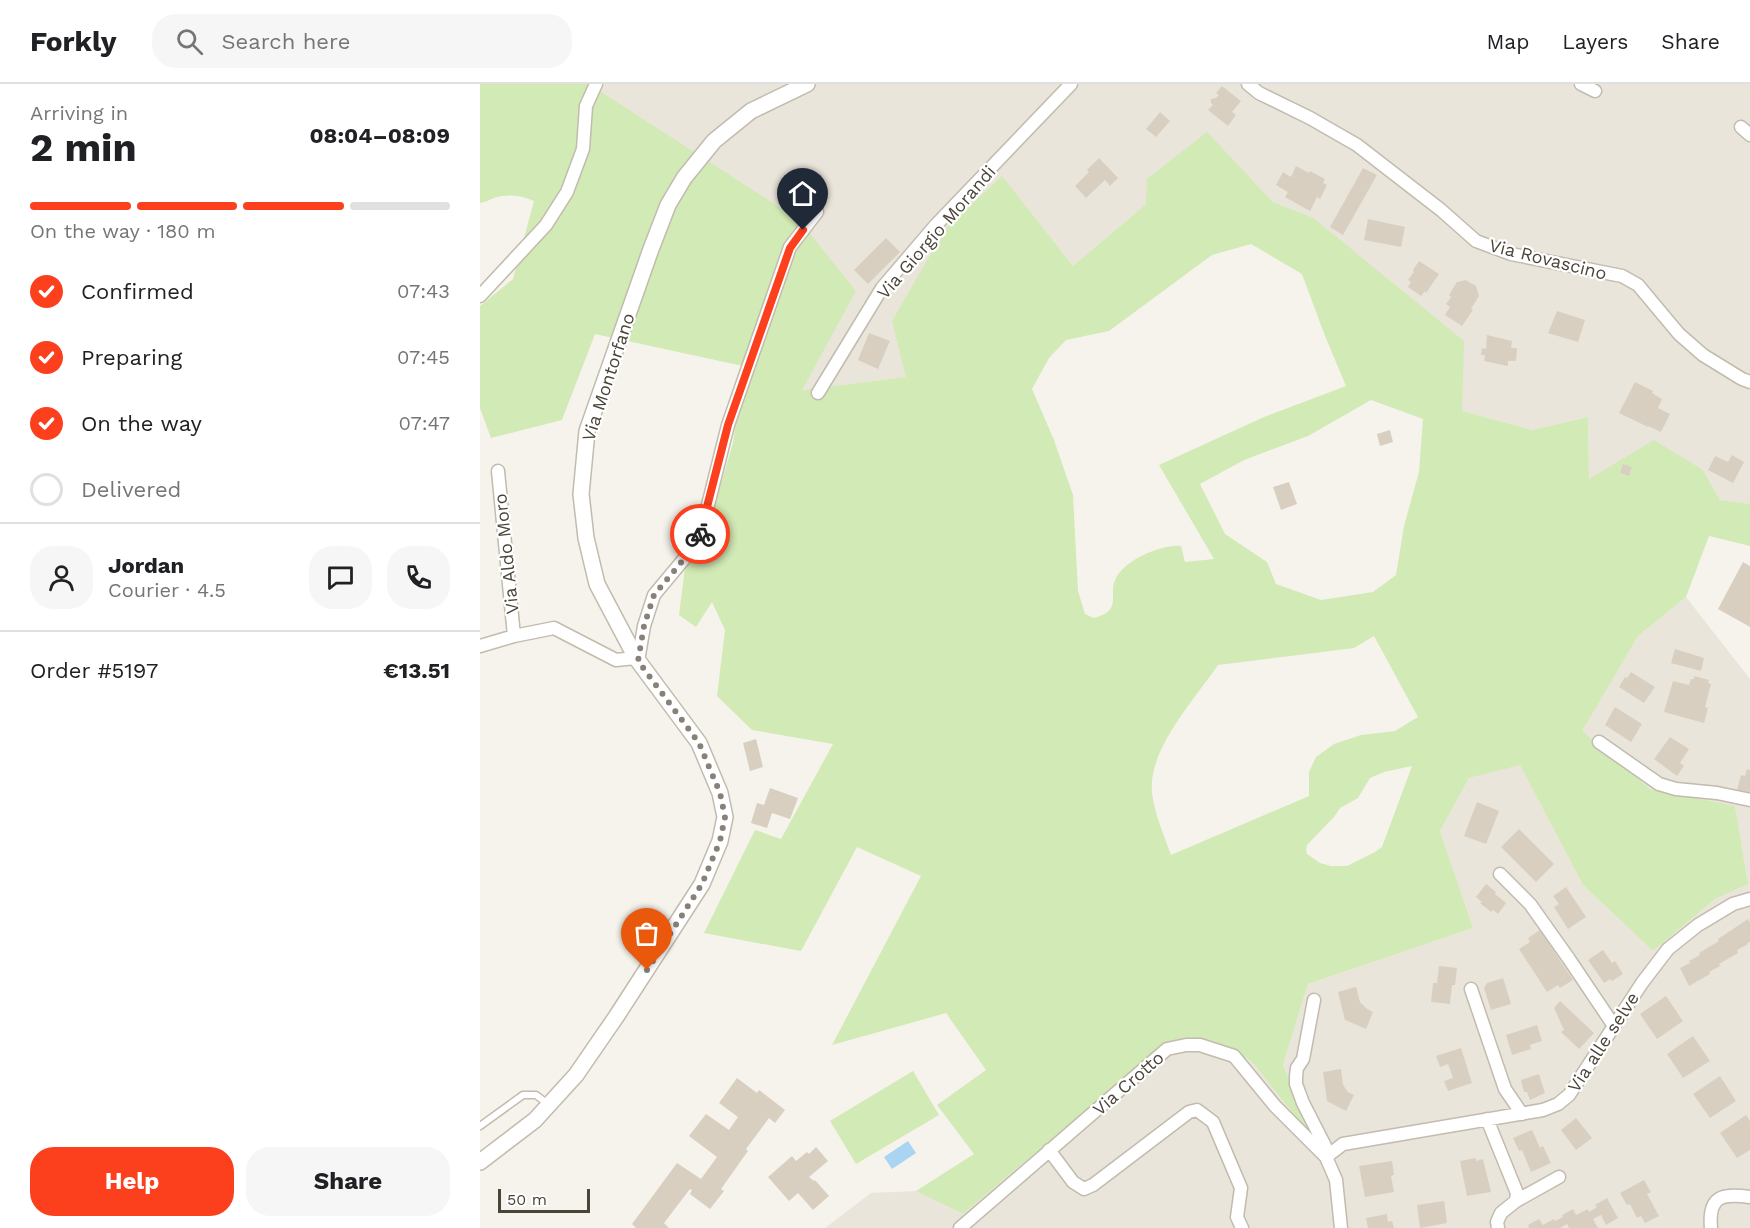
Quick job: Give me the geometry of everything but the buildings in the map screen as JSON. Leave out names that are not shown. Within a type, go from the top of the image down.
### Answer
[{"type":"street","points":[[480,296],[546,225],[567,192],[583,149],[586,105],[596,84]]},
{"type":"street","name":"Via Montorfano","points":[[480,1162],[535,1120],[576,1074],[616,1017],[702,884],[720,841],[725,817],[720,793],[699,743],[637,659],[597,584],[586,538],[581,494],[587,431],[651,249],[668,206],[684,178],[714,141],[751,111],[807,84]]},
{"type":"street","name":"Via Giorgio Morandi","points":[[818,393],[882,288],[935,226],[1071,84]]},
{"type":"street","name":"Via Rovascino","points":[[1248,84],[1258,93],[1310,118],[1357,145],[1476,241],[1511,254],[1622,276],[1638,285],[1679,334],[1703,356],[1750,382]]},
{"type":"street","points":[[1581,84],[1595,92]]},
{"type":"street","points":[[480,646],[554,628],[616,660],[637,659],[654,595],[699,541],[728,425],[790,248],[817,212]]},
{"type":"street","name":"Via Aldo Moro","points":[[498,471],[514,636]]},
{"type":"street","points":[[1599,742],[1659,783],[1676,789],[1750,800]]},
{"type":"street","points":[[1500,874],[1530,904],[1614,1026]]},
{"type":"street","name":"Via alle selve","points":[[1326,1157],[1343,1144],[1522,1114],[1558,1104],[1569,1095],[1642,983],[1668,949],[1698,925],[1733,904],[1750,899]]},
{"type":"street","points":[[1471,989],[1505,1089],[1522,1114]]},
{"type":"street","points":[[1314,1000],[1296,1084],[1325,1146],[1326,1157],[1336,1180],[1341,1228]]},
{"type":"street","name":"Via Crotto","points":[[960,1228],[1167,1049],[1186,1045],[1200,1045],[1233,1056],[1275,1106],[1326,1157]]},
{"type":"street","points":[[1049,1150],[1072,1182],[1084,1189],[1093,1185],[1189,1112],[1197,1110],[1214,1122],[1241,1188],[1237,1217],[1242,1228]]},
{"type":"street","points":[[1487,1119],[1517,1193],[1516,1202]]},
{"type":"street","points":[[1498,1228],[1497,1222],[1501,1213],[1559,1177]]},
{"type":"street","points":[[1711,1228],[1710,1216],[1713,1203],[1723,1196],[1750,1197]]},
{"type":"lane","points":[[480,1126],[523,1095],[536,1095],[549,1104]]},
{"type":"shaded area","points":[[589,84],[1750,84],[1750,504],[1720,500],[1703,470],[1589,479],[1588,417],[1532,430],[1462,411],[1312,217],[1273,202],[1207,133],[1146,204],[1073,266],[1002,177],[907,377],[802,390]]},
{"type":"shaded area","points":[[1686,597],[1750,679],[1750,1228],[825,1228],[871,1193],[916,1191],[963,1214],[1156,1051],[1185,1042],[1210,1040],[1229,1048],[1253,1063],[1315,1139],[1283,1065],[1308,984],[1473,928],[1440,831],[1469,778],[1520,764],[1583,885],[1653,951],[1715,899],[1748,884],[1735,807],[1650,789],[1581,731],[1638,636]]},
{"type":"green space","points":[[480,84],[589,84],[799,220],[856,291],[802,390],[906,377],[892,321],[945,229],[1002,176],[1073,266],[1146,204],[1147,179],[1207,132],[1273,202],[1312,217],[1464,341],[1462,411],[1532,430],[1588,417],[1589,479],[1654,440],[1703,470],[1720,500],[1750,504],[1750,546],[1709,536],[1686,597],[1638,636],[1582,731],[1650,789],[1735,806],[1748,884],[1715,899],[1653,951],[1583,885],[1520,765],[1469,778],[1440,831],[1473,928],[1308,984],[1283,1065],[1316,1142],[1253,1063],[1239,1053],[1210,1040],[1185,1042],[1156,1051],[963,1214],[916,1191],[974,1154],[937,1105],[986,1070],[946,1013],[832,1045],[921,876],[857,847],[801,951],[704,933],[755,830],[781,839],[833,744],[752,730],[717,696],[725,630],[712,602],[696,627],[679,615],[688,544],[703,527],[717,497],[733,443],[743,366],[595,334],[562,420],[491,438],[480,408],[480,306],[513,279],[534,201],[519,196],[509,196],[480,203]],"holes":[[[1251,244],[1302,274],[1346,386],[1264,417],[1159,465],[1214,559],[1185,562],[1181,546],[1154,550],[1145,554],[1121,571],[1114,584],[1112,606],[1109,611],[1094,618],[1085,614],[1078,591],[1073,495],[1054,440],[1032,389],[1049,358],[1066,340],[1109,331],[1212,255]],[[1371,400],[1423,419],[1419,472],[1404,526],[1396,575],[1373,592],[1321,600],[1276,584],[1267,562],[1225,534],[1200,484],[1244,460],[1308,436]],[[1374,636],[1418,717],[1395,731],[1361,735],[1334,744],[1316,757],[1309,772],[1309,796],[1171,855],[1152,792],[1157,759],[1175,725],[1218,665],[1354,648]],[[1412,766],[1382,847],[1347,866],[1320,863],[1307,854],[1307,845],[1340,808],[1358,798],[1370,778],[1384,772]]]},
{"type":"green space","points":[[913,1071],[939,1115],[856,1164],[830,1121]]},
{"type":"water","points":[[908,1141],[916,1153],[892,1169],[884,1157]]},
{"type":"way so far","points":[[647,970],[702,884],[720,841],[725,817],[720,793],[699,743],[638,661],[644,626],[654,595],[699,541],[700,534]]},
{"type":"route","points":[[700,534],[728,425],[790,248],[803,230]]}]
